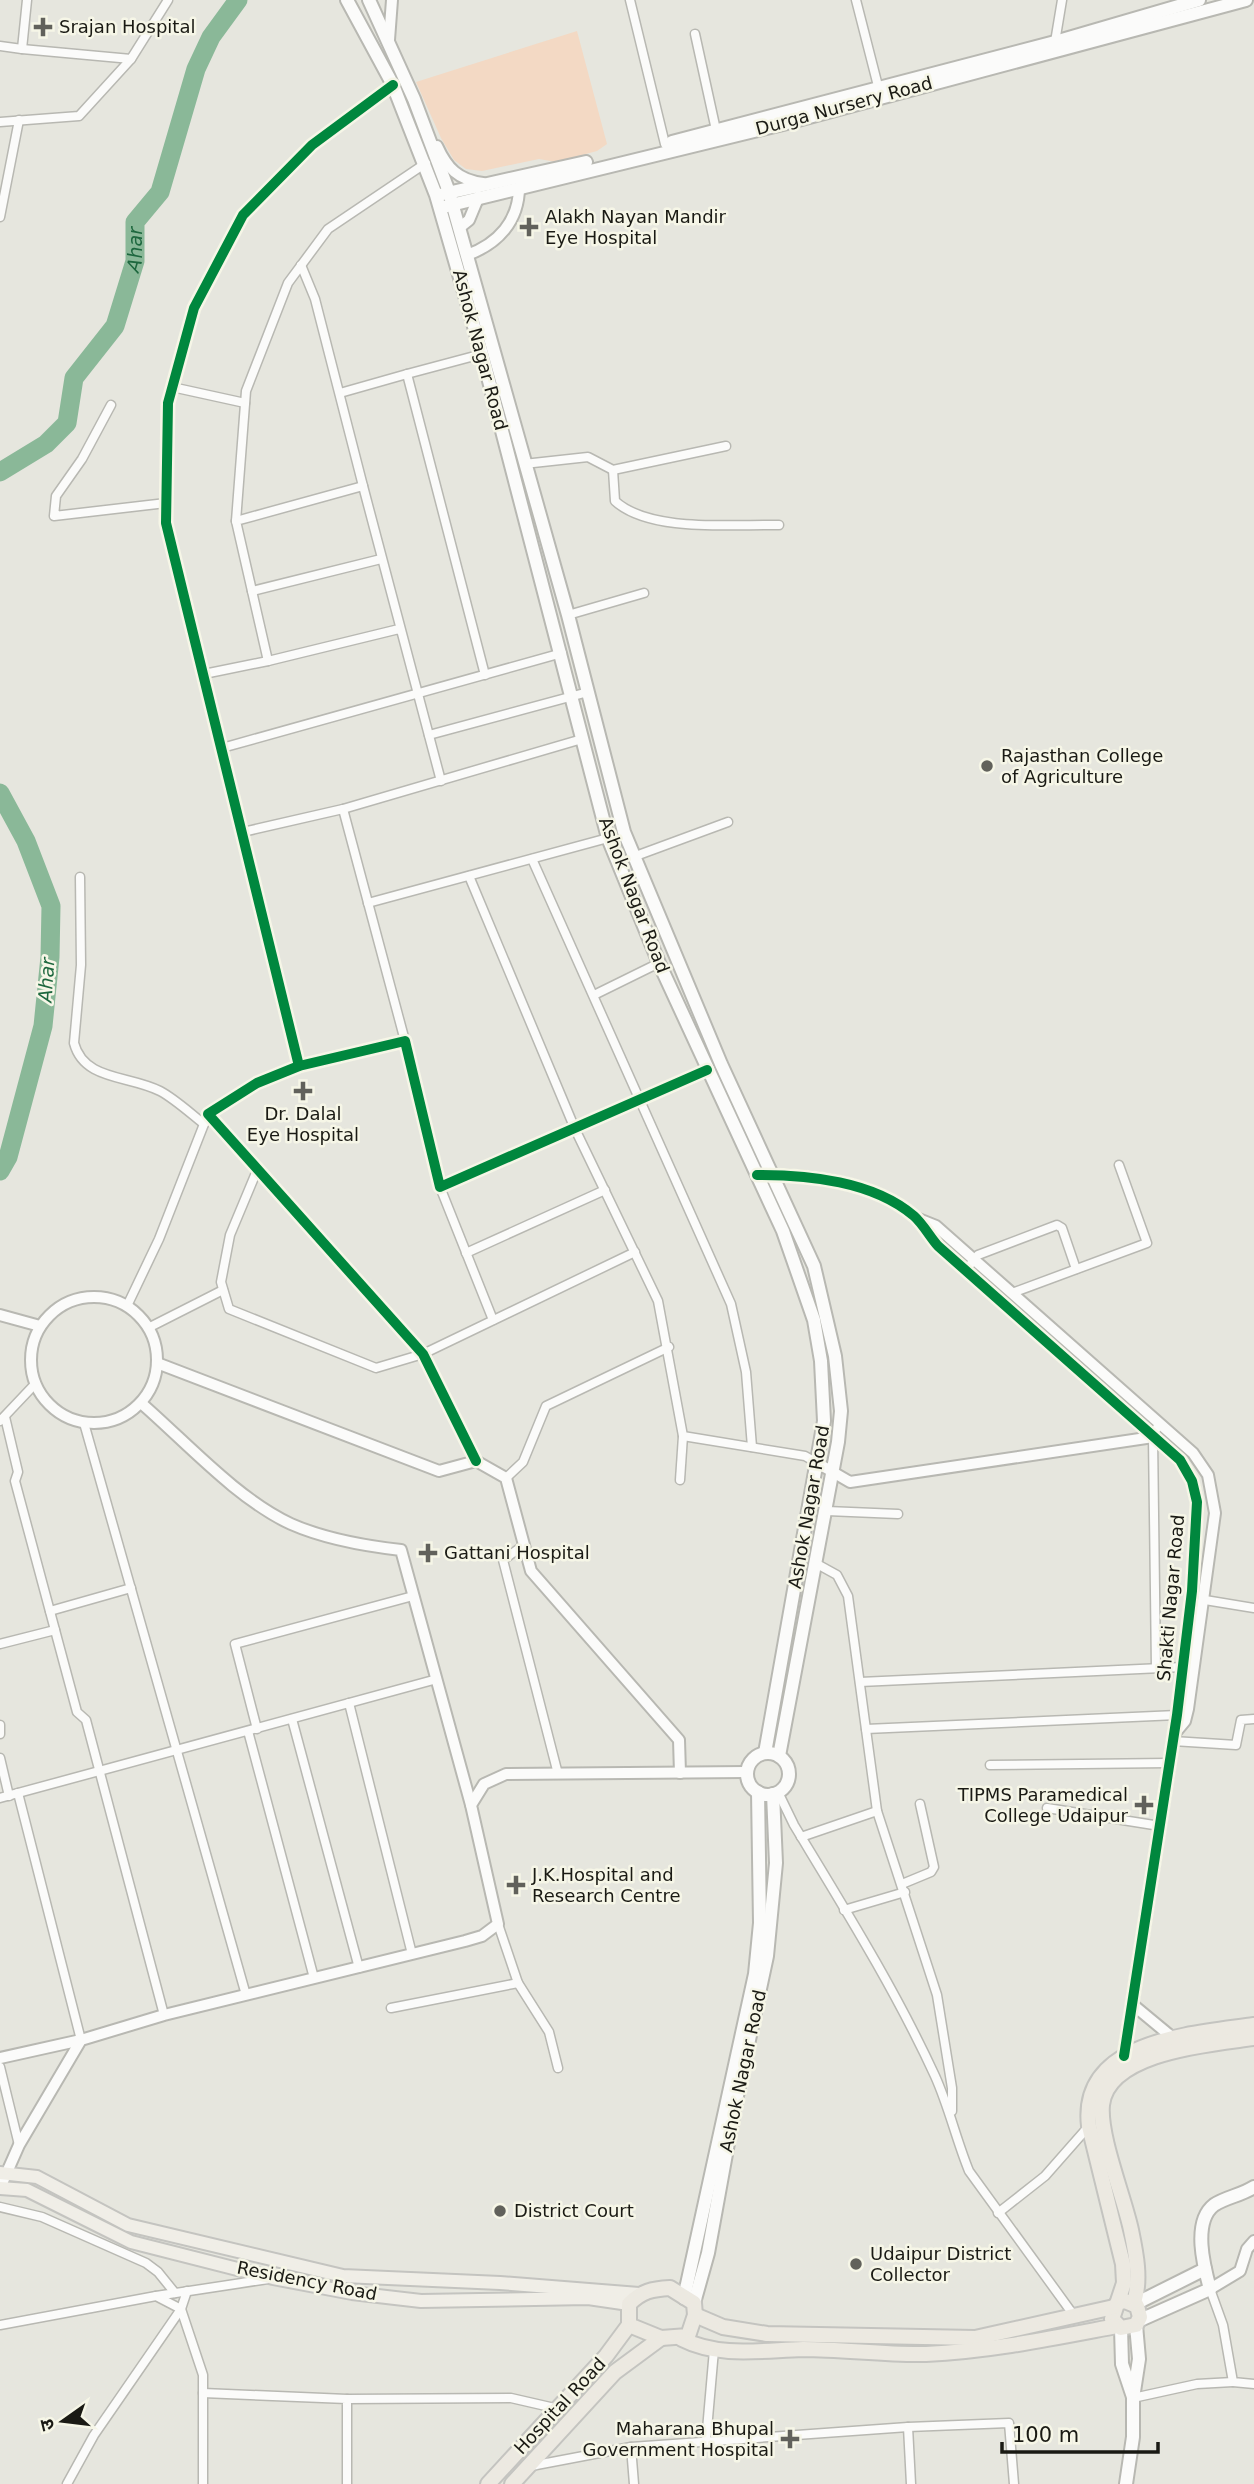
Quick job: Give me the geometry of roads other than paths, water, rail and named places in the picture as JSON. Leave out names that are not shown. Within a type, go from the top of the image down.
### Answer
[{"type":"highway","points":[[1128,2325],[1112,2315],[1124,2283],[1123,2264],[1089,2126],[1087,2110],[1092,2087],[1103,2071],[1124,2056],[1173,2038],[1254,2025]]},
{"type":"highway","points":[[1135,2304],[1125,2301],[1076,2318],[975,2338],[766,2334],[723,2327],[670,2288],[653,2289],[634,2299],[629,2325],[661,2338],[682,2339],[701,2348],[714,2350],[925,2354],[1039,2342],[1128,2325],[1140,2313],[1135,2304],[1137,2264],[1104,2122],[1104,2095],[1119,2075],[1146,2060],[1192,2047],[1254,2038]]},
{"type":"highway","points":[[682,2339],[688,2336],[691,2305]]},
{"type":"highway","name":"Hospital Road","points":[[488,2484],[606,2356],[629,2325]]},
{"type":"highway","points":[[512,2484],[615,2372],[661,2338]]},
{"type":"main road","name":"Ashok Nagar Road","points":[[347,0],[393,85],[444,200],[608,838],[659,963],[798,1268],[814,1320],[821,1361],[824,1406],[819,1464],[765,1753]]},
{"type":"main road","points":[[369,0],[414,99],[444,200],[459,228],[568,615],[624,832],[721,1064],[775,1175],[814,1266],[829,1319],[841,1411],[834,1474],[779,1756]]},
{"type":"main road","name":"Durga Nursery Road","points":[[444,200],[488,183],[665,144],[878,86],[1055,42],[1199,0]]},
{"type":"main road","name":"Durga Nursery Road","points":[[444,200],[479,196],[783,124],[1246,0]]},
{"type":"main road","points":[[765,1753],[779,1756],[789,1774],[775,1793],[758,1792],[752,1787],[747,1772],[755,1758],[765,1753]]},
{"type":"main road","points":[[691,2305],[755,1974],[760,1923],[758,1792]]},
{"type":"main road","name":"Ashok Nagar Road","points":[[691,2305],[708,2253],[734,2110],[767,1956],[776,1863],[775,1793]]},
{"type":"main road","points":[[2,2170],[37,2177],[128,2225],[344,2276],[634,2299]]},
{"type":"main road","points":[[1128,2325],[1210,2289],[1205,2269],[1203,2231],[1210,2210],[1254,2187]]},
{"type":"main road","name":"Residency Road","points":[[0,2188],[27,2190],[131,2242],[273,2278],[352,2293],[421,2301],[634,2299]]},
{"type":"main road","points":[[1135,2304],[1205,2269]]},
{"type":"main road","points":[[1126,2484],[1133,2437],[1133,2398],[1139,2359],[1128,2325]]},
{"type":"main road","points":[[1128,2325],[1122,2364],[1133,2398]]},
{"type":"street","points":[[22,49],[27,0]]},
{"type":"street","points":[[0,122],[79,116],[131,59],[167,0]]},
{"type":"street","points":[[389,40],[392,0]]},
{"type":"street","points":[[630,0],[665,144]]},
{"type":"street","points":[[856,0],[878,86]]},
{"type":"street","points":[[1055,42],[1062,0]]},
{"type":"street","points":[[695,34],[716,130]]},
{"type":"street","points":[[0,47],[131,59]]},
{"type":"street","points":[[299,1066],[166,523],[168,403],[194,308],[243,215],[312,145],[393,85]]},
{"type":"street","points":[[414,99],[452,171],[465,181],[488,183]]},
{"type":"street","points":[[0,217],[19,120]]},
{"type":"street","points":[[268,661],[236,521],[246,391],[288,282],[328,229],[426,163]]},
{"type":"street","points":[[467,255],[493,242],[504,230],[519,203],[519,187]]},
{"type":"street","points":[[459,228],[473,213],[479,196]]},
{"type":"street","points":[[301,265],[315,299],[441,781]]},
{"type":"street","points":[[340,393],[482,354]]},
{"type":"street","points":[[407,374],[485,675]]},
{"type":"street","points":[[172,387],[245,403]]},
{"type":"street","points":[[111,405],[82,459],[56,495],[54,516],[166,503]]},
{"type":"street","points":[[524,464],[588,457],[613,470],[726,446]]},
{"type":"street","points":[[613,470],[615,501],[622,508],[651,520],[779,525]]},
{"type":"street","points":[[236,521],[363,486]]},
{"type":"street","points":[[252,591],[381,559]]},
{"type":"street","points":[[568,615],[643,593]]},
{"type":"street","points":[[204,674],[400,629]]},
{"type":"street","points":[[222,748],[562,653]]},
{"type":"street","points":[[429,735],[588,692]]},
{"type":"street","points":[[243,832],[343,809],[582,739]]},
{"type":"street","points":[[343,809],[405,1041],[439,1187],[493,1320]]},
{"type":"street","points":[[633,857],[729,822]]},
{"type":"street","points":[[368,903],[608,838]]},
{"type":"street","points":[[532,859],[731,1304],[746,1372],[752,1447]]},
{"type":"street","points":[[469,876],[576,1129],[658,1301],[669,1347],[683,1436],[680,1480]]},
{"type":"street","points":[[80,877],[81,965],[74,1043],[77,1054],[86,1066],[160,1091],[204,1124]]},
{"type":"street","points":[[594,995],[659,963]]},
{"type":"street","points":[[127,1306],[159,1239],[208,1114],[257,1083],[299,1066],[405,1041]]},
{"type":"street","points":[[439,1187],[642,1101],[707,1070]]},
{"type":"street","points":[[208,1114],[423,1354],[476,1461],[506,1478],[531,1571],[679,1740],[680,1773]]},
{"type":"street","points":[[1012,1293],[1147,1243],[1119,1165]]},
{"type":"street","points":[[258,1168],[229,1235],[220,1282],[229,1309],[376,1368],[423,1354],[635,1252]]},
{"type":"street","name":"Shakti Nagar Road","points":[[757,1175],[775,1175],[862,1188],[883,1196],[916,1218],[936,1226],[1199,1458],[1213,1489],[1215,1513],[1205,1600],[1186,1717],[1173,1738]]},
{"type":"street","points":[[466,1253],[605,1190]]},
{"type":"street","name":"Shakti Nagar Road","points":[[916,1218],[938,1247],[1185,1466],[1197,1502],[1197,1536],[1177,1714],[1124,2056]]},
{"type":"street","points":[[965,1271],[974,1259],[1057,1225],[1062,1228],[1076,1269]]},
{"type":"street","points":[[148,1328],[223,1290]]},
{"type":"street","points":[[99,1296],[136,1312],[153,1335],[157,1363],[155,1379],[141,1403],[124,1416],[106,1423],[84,1423],[55,1410],[40,1394],[30,1361],[40,1326],[55,1309],[77,1298],[99,1296]]},
{"type":"street","points":[[0,1315],[40,1326]]},
{"type":"street","points":[[506,1478],[523,1462],[546,1406],[669,1347]]},
{"type":"street","points":[[157,1363],[439,1471],[476,1461]]},
{"type":"street","points":[[36,1383],[3,1419],[18,1472],[15,1481],[77,1712],[86,1720],[164,2015]]},
{"type":"street","points":[[141,1403],[244,1494],[291,1524],[365,1546],[401,1550],[471,1805],[498,1924],[518,1983],[549,2032],[558,2068]]},
{"type":"street","points":[[84,1423],[246,1995]]},
{"type":"street","points":[[683,1436],[805,1456],[850,1482],[1116,1442],[1149,1433],[1159,1423]]},
{"type":"street","points":[[1149,1433],[1156,1668]]},
{"type":"street","points":[[827,1511],[898,1514]]},
{"type":"street","points":[[524,1545],[503,1560],[558,1773]]},
{"type":"street","points":[[817,1564],[837,1575],[845,1586],[877,1811],[941,2012],[952,2088],[951,2115]]},
{"type":"street","points":[[50,1611],[131,1588]]},
{"type":"street","points":[[314,1978],[252,1730],[234,1644],[414,1596]]},
{"type":"street","points":[[1205,1600],[1254,1608]]},
{"type":"street","points":[[0,1644],[55,1630]]},
{"type":"street","points":[[860,1682],[1183,1667]]},
{"type":"street","points":[[0,1798],[436,1679]]},
{"type":"street","points":[[349,1703],[412,1954]]},
{"type":"street","points":[[866,1729],[1177,1714]]},
{"type":"street","points":[[1173,1738],[1236,1745],[1241,1720],[1254,1718]]},
{"type":"street","points":[[292,1719],[359,1968]]},
{"type":"street","points":[[0,1725],[0,1734]]},
{"type":"street","points":[[0,1758],[14,1794],[81,2040],[2,2170],[0,2188]]},
{"type":"street","points":[[990,1765],[1169,1763]]},
{"type":"street","points":[[471,1805],[484,1784],[506,1774],[747,1772]]},
{"type":"street","points":[[775,1793],[908,2018],[951,2115],[958,2145],[969,2171],[1076,2318]]},
{"type":"street","points":[[844,1910],[903,1888],[934,1867],[920,1804]]},
{"type":"street","points":[[1047,1808],[1160,1826]]},
{"type":"street","points":[[802,1837],[877,1811]]},
{"type":"street","points":[[0,2058],[81,2040],[164,2015],[482,1936],[498,1924]]},
{"type":"street","points":[[391,2008],[518,1983]]},
{"type":"street","points":[[1132,2004],[1173,2038]]},
{"type":"street","points":[[0,2067],[19,2145]]},
{"type":"street","points":[[998,2213],[1045,2176],[1089,2126]]},
{"type":"street","points":[[0,2207],[42,2217],[146,2263],[158,2272],[175,2293]]},
{"type":"street","points":[[1233,2382],[1223,2325],[1210,2289],[1240,2271],[1247,2249],[1254,2241]]},
{"type":"street","points":[[0,2325],[156,2296],[273,2278],[284,2261]]},
{"type":"street","points":[[67,2484],[94,2435],[181,2309],[187,2291]]},
{"type":"street","points":[[156,2296],[181,2309],[203,2375],[204,2484]]},
{"type":"street","points":[[706,2441],[714,2350]]},
{"type":"street","points":[[1133,2398],[1186,2386],[1233,2382],[1254,2384]]},
{"type":"street","points":[[203,2393],[347,2399],[511,2398],[559,2409]]},
{"type":"street","points":[[347,2399],[347,2484]]},
{"type":"street","points":[[531,2466],[631,2447],[908,2427],[1009,2423],[1014,2484]]},
{"type":"street","points":[[908,2427],[911,2484]]},
{"type":"street","points":[[631,2447],[634,2484]]},
{"type":"waterway","name":"Ahar","points":[[0,472],[46,444],[67,423],[74,378],[115,326],[135,261],[135,222],[160,192],[196,69],[211,37],[238,0]]},
{"type":"waterway","name":"Ahar","points":[[0,793],[26,841],[51,906],[50,957],[43,1026],[8,1157],[0,1171]]},
{"type":"place","name":"Srajan Hospital","points":[[43,27]]},
{"type":"place","name":"Alakh Nayan Mandir Eye Hospital","points":[[529,227]]},
{"type":"place","name":"Rajasthan College of Agriculture","points":[[987,766]]},
{"type":"place","name":"Dr. Dalal Eye Hospital","points":[[303,1091]]},
{"type":"place","name":"Gattani Hospital","points":[[428,1553]]},
{"type":"place","name":"TIPMS Paramedical College Udaipur","points":[[1144,1805]]},
{"type":"place","name":"J.K.Hospital and Research Centre","points":[[516,1885]]},
{"type":"place","name":"District Court","points":[[500,2211]]},
{"type":"place","name":"Udaipur District Collector","points":[[856,2264]]},
{"type":"place","name":"Maharana Bhupal Government Hospital","points":[[790,2439]]}]
